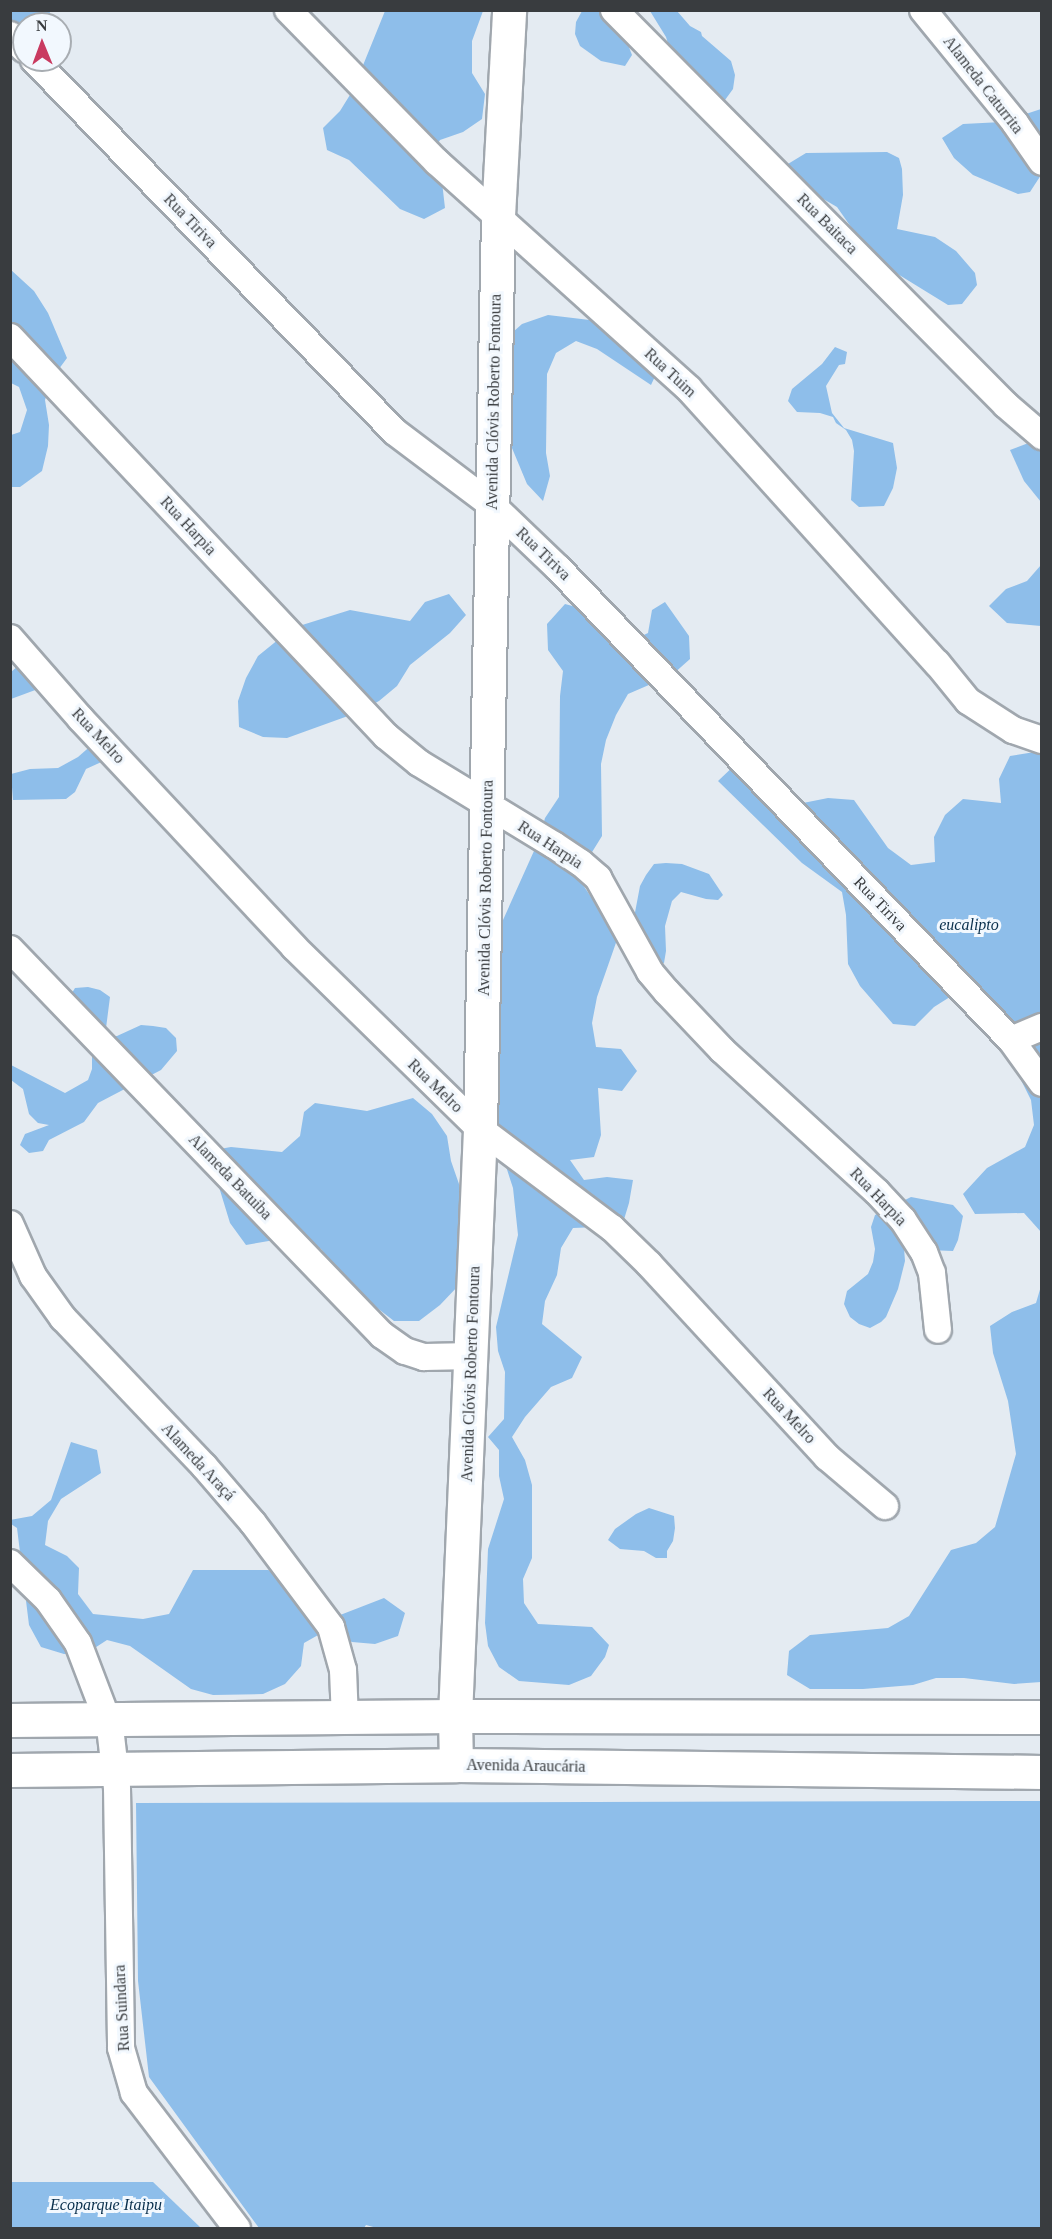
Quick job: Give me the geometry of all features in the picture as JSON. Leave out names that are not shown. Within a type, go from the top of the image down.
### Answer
[{"type":"street","name":"Rua Tuim","points":[[288,10],[437,162],[689,389],[937,663],[968,701],[1013,730],[1041,740]]},
{"type":"street","name":"Avenida Clóvis Roberto Fontoura","points":[[456,1765],[455,1716],[480,1130],[498,216],[509,10]]},
{"type":"street","name":"Rua Baitaca","points":[[614,10],[1006,405],[1041,436]]},
{"type":"street","name":"Alameda Caturrita","points":[[923,10],[1015,123],[1041,162]]},
{"type":"street","name":"Rua Tiriva","points":[[46,72],[395,432],[492,505],[558,568],[1011,1040],[1041,1083]]},
{"type":"street","name":"Rua Harpia","points":[[10,337],[386,736],[419,763],[554,845],[598,878],[650,972],[667,992],[722,1050],[877,1192],[903,1220],[924,1252],[932,1274],[939,1330]]},
{"type":"street","name":"Rua Melro","points":[[10,638],[81,719],[294,947],[480,1130],[612,1228],[649,1264],[827,1457],[885,1506]]},
{"type":"street","name":"Alameda Batuiba","points":[[10,949],[382,1335],[405,1351],[424,1357],[472,1356]]},
{"type":"street","points":[[1011,1040],[1041,1028]]},
{"type":"street","name":"Alameda Araçá","points":[[10,1224],[33,1276],[63,1318],[212,1474],[254,1523],[331,1627],[343,1670],[345,1719]]},
{"type":"street","name":"Rua Suindara","points":[[10,1563],[48,1599],[78,1643],[108,1720],[116,1779],[121,2048],[134,2092],[237,2229]]},
{"type":"street","points":[[10,1720],[345,1719],[455,1716],[1041,1717]]},
{"type":"street","name":"Avenida Araucária","points":[[10,1770],[116,1779],[456,1765],[1041,1772]]},
{"type":"green space","points":[[10,11],[50,11],[12,12],[11,20]]},
{"type":"green space","points":[[385,11],[483,11],[472,41],[472,73],[485,94],[482,119],[463,132],[440,140],[428,161],[442,182],[445,208],[424,219],[400,209],[349,160],[327,150],[323,128],[340,111],[353,90]]},
{"type":"green space","points":[[582,11],[615,11],[632,55],[625,66],[601,61],[580,46],[575,34],[576,22]]},
{"type":"green space","points":[[650,11],[677,11],[690,26],[701,32],[702,36],[731,61],[735,75],[733,89],[725,100],[713,96],[670,50],[666,37]]},
{"type":"green space","points":[[1041,109],[1041,175],[1030,192],[1018,194],[973,175],[954,158],[942,138],[963,124],[1002,122]]},
{"type":"green space","points":[[887,152],[899,158],[902,169],[903,195],[897,229],[935,237],[956,251],[975,273],[977,285],[962,304],[948,305],[883,265],[865,247],[837,207],[813,193],[783,167],[806,153]]},
{"type":"green space","points":[[10,269],[34,291],[48,313],[67,358],[53,377],[45,400],[49,425],[48,446],[42,471],[20,487],[11,487],[11,435],[20,432],[27,410],[19,387],[11,383]]},
{"type":"green space","points":[[548,315],[598,321],[658,370],[651,385],[597,349],[576,341],[556,353],[547,374],[546,453],[550,476],[543,501],[527,484],[507,436],[502,342],[522,324]]},
{"type":"green space","points":[[835,347],[847,352],[845,364],[839,365],[826,386],[832,413],[844,428],[893,443],[897,468],[893,488],[884,506],[859,507],[851,500],[854,451],[852,440],[846,430],[836,423],[833,417],[820,413],[797,412],[788,401],[792,389],[822,364]]},
{"type":"green space","points":[[1031,442],[1041,450],[1041,502],[1024,481],[1010,450]]},
{"type":"green space","points":[[1041,565],[1041,626],[1007,623],[989,606],[1006,589],[1027,581]]},
{"type":"green space","points":[[449,594],[466,615],[450,633],[410,665],[397,686],[379,701],[359,712],[287,738],[263,737],[239,727],[238,701],[246,678],[258,656],[299,626],[350,610],[410,621],[425,602]]},
{"type":"green space","points":[[665,602],[689,636],[690,659],[672,675],[628,694],[616,715],[606,740],[601,764],[602,836],[589,857],[581,882],[618,937],[597,997],[592,1023],[596,1047],[621,1049],[637,1071],[622,1091],[598,1088],[601,1135],[594,1157],[570,1160],[584,1180],[607,1177],[633,1180],[629,1203],[622,1226],[573,1228],[561,1248],[557,1275],[545,1301],[542,1324],[582,1357],[572,1378],[551,1387],[525,1417],[512,1437],[525,1460],[532,1485],[532,1558],[523,1579],[524,1603],[538,1624],[592,1627],[609,1645],[605,1657],[591,1676],[569,1685],[519,1681],[499,1667],[488,1646],[485,1623],[488,1549],[504,1499],[499,1476],[499,1450],[488,1437],[504,1419],[505,1372],[498,1351],[496,1327],[518,1235],[513,1188],[498,1142],[494,967],[503,920],[538,842],[545,818],[559,797],[560,696],[563,671],[548,650],[547,624],[565,604],[591,611],[627,643],[648,633],[652,610]]},
{"type":"green space","points":[[19,665],[38,689],[11,699],[10,673]]},
{"type":"green space","points":[[94,743],[108,759],[86,769],[75,792],[66,799],[13,800],[11,774],[30,769],[58,768],[78,757]]},
{"type":"green space","name":"eucalipto","points":[[1041,751],[1041,1232],[1024,1213],[975,1214],[963,1194],[987,1168],[1025,1147],[1034,1125],[1031,1100],[1009,1056],[953,995],[934,1007],[915,1026],[893,1024],[860,986],[848,964],[846,915],[842,892],[802,863],[718,781],[738,762],[803,803],[828,798],[854,800],[888,848],[911,865],[935,862],[934,837],[945,815],[963,799],[1001,803],[999,779],[1010,756]]},
{"type":"green space","points":[[654,864],[682,864],[709,874],[723,895],[718,900],[681,892],[672,901],[665,926],[664,963],[652,962],[633,923],[640,886],[646,875]]},
{"type":"green space","points":[[88,987],[100,990],[110,997],[105,1036],[117,1036],[141,1025],[166,1028],[176,1038],[177,1051],[161,1070],[98,1103],[84,1122],[49,1140],[43,1151],[29,1153],[20,1145],[25,1134],[49,1125],[38,1123],[29,1114],[23,1089],[11,1080],[11,1065],[65,1093],[88,1080],[92,1069],[92,1045],[69,998],[75,988]]},
{"type":"green space","points":[[413,1098],[432,1114],[447,1136],[451,1161],[459,1184],[463,1212],[459,1285],[440,1305],[419,1321],[394,1321],[354,1290],[321,1249],[298,1236],[246,1245],[230,1223],[208,1151],[231,1147],[282,1152],[300,1136],[304,1112],[315,1103],[367,1111]]},
{"type":"green space","points":[[911,1197],[953,1205],[963,1216],[958,1240],[953,1251],[928,1250],[897,1224],[905,1261],[898,1289],[886,1317],[870,1328],[850,1317],[844,1304],[847,1291],[868,1274],[873,1262],[875,1249],[871,1227],[875,1215]]},
{"type":"green space","points":[[1041,1286],[1041,1682],[1014,1684],[964,1678],[936,1678],[913,1685],[863,1689],[810,1689],[787,1675],[789,1651],[810,1635],[888,1628],[909,1616],[951,1550],[976,1543],[995,1527],[1016,1454],[1008,1401],[993,1353],[990,1326],[1012,1312],[1036,1303]]},
{"type":"green space","points":[[71,1442],[97,1450],[101,1473],[61,1499],[48,1521],[45,1545],[67,1556],[79,1568],[78,1594],[93,1614],[143,1619],[169,1614],[193,1570],[268,1570],[283,1575],[335,1617],[384,1598],[405,1613],[398,1636],[375,1644],[352,1642],[327,1630],[304,1643],[301,1666],[285,1684],[263,1694],[213,1695],[191,1689],[130,1646],[107,1640],[87,1653],[64,1654],[41,1647],[29,1625],[17,1528],[11,1524],[10,1520],[32,1516],[51,1500]]},
{"type":"green space","points":[[649,1508],[674,1516],[673,1541],[667,1551],[667,1558],[656,1558],[644,1551],[620,1549],[608,1540],[615,1529]]},
{"type":"green space","points":[[1041,1801],[1041,2228],[377,2228],[366,2225],[364,2228],[259,2228],[149,2077],[138,1981],[136,1803]]},
{"type":"green space","name":"Ecoparque Itaipu","points":[[11,2182],[153,2182],[201,2228],[11,2228]]}]
